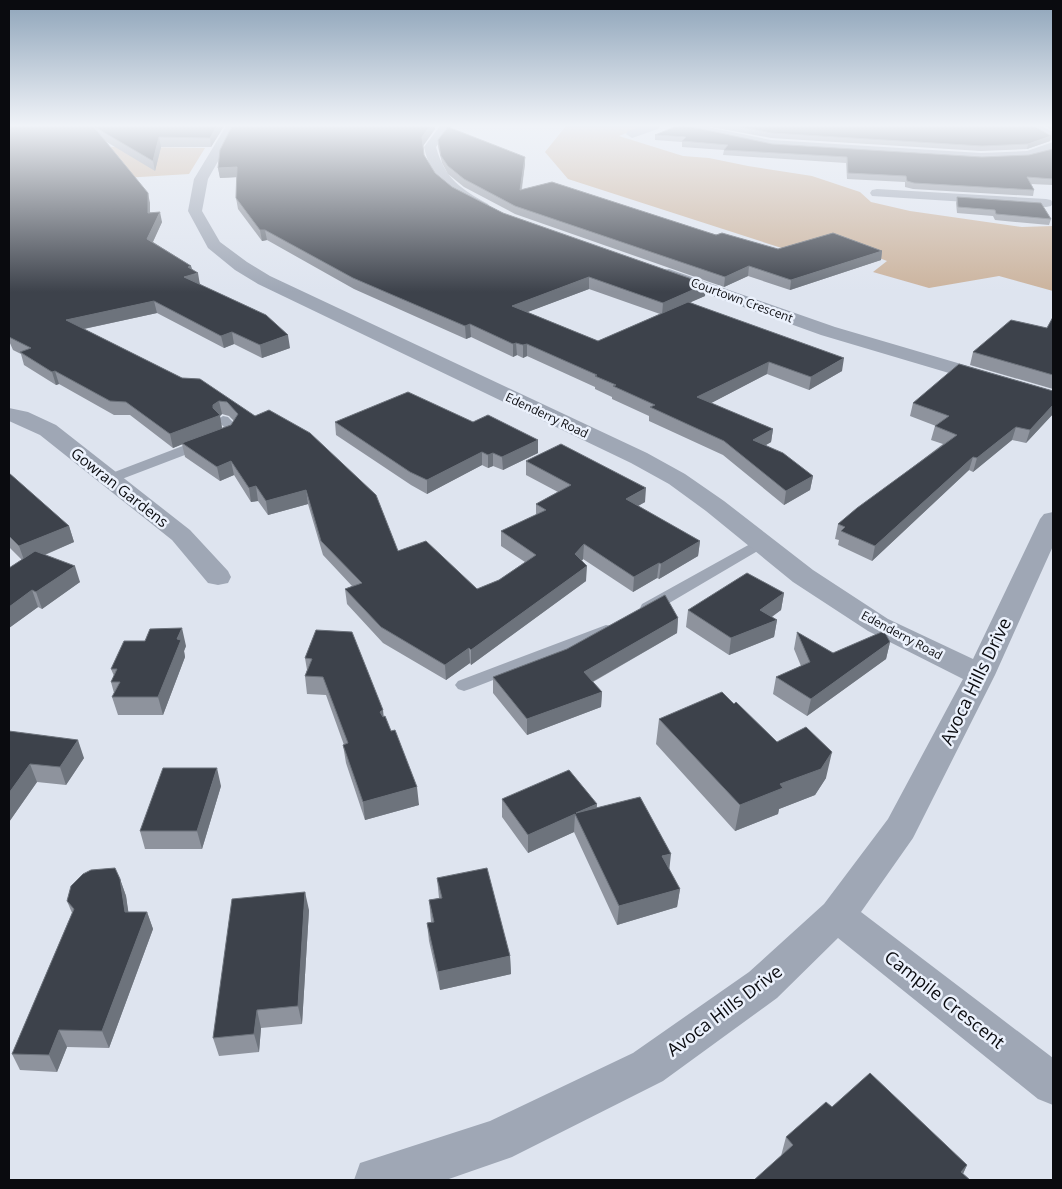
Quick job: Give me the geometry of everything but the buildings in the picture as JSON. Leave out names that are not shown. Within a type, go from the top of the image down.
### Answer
[{"type":"street","name":"Edenderry Road","points":[[201,181],[195,211],[214,245],[234,261],[264,280],[639,458],[677,479],[715,506],[803,576],[878,625],[980,675]]},
{"type":"street","points":[[446,181],[458,192],[496,212]]},
{"type":"street","points":[[992,181],[1000,199]]},
{"type":"street","points":[[877,193],[1046,203]]},
{"type":"street","name":"Courtown Crescent","points":[[653,268],[828,331],[1053,398]]},
{"type":"street","name":"Gowran Gardens","points":[[9,414],[48,430],[181,535],[218,577]]},
{"type":"street","name":"Avoca Hills Drive","points":[[377,1180],[496,1141],[648,1067],[763,985],[837,915],[901,828],[980,675],[1053,519]]},
{"type":"street","name":"Campile Crescent","points":[[837,915],[1053,1084]]},
{"type":"lane","points":[[109,479],[227,434],[232,428],[223,420]]},
{"type":"lane","points":[[464,685],[629,619],[761,543]]},
{"type":"shaded area","points":[[9,181],[66,181],[9,185]]},
{"type":"shaded area","points":[[576,181],[828,181],[860,192],[871,202],[910,211],[1022,227],[1053,226],[1053,291],[999,276],[929,288],[873,272],[887,261],[831,239],[791,251]]}]
